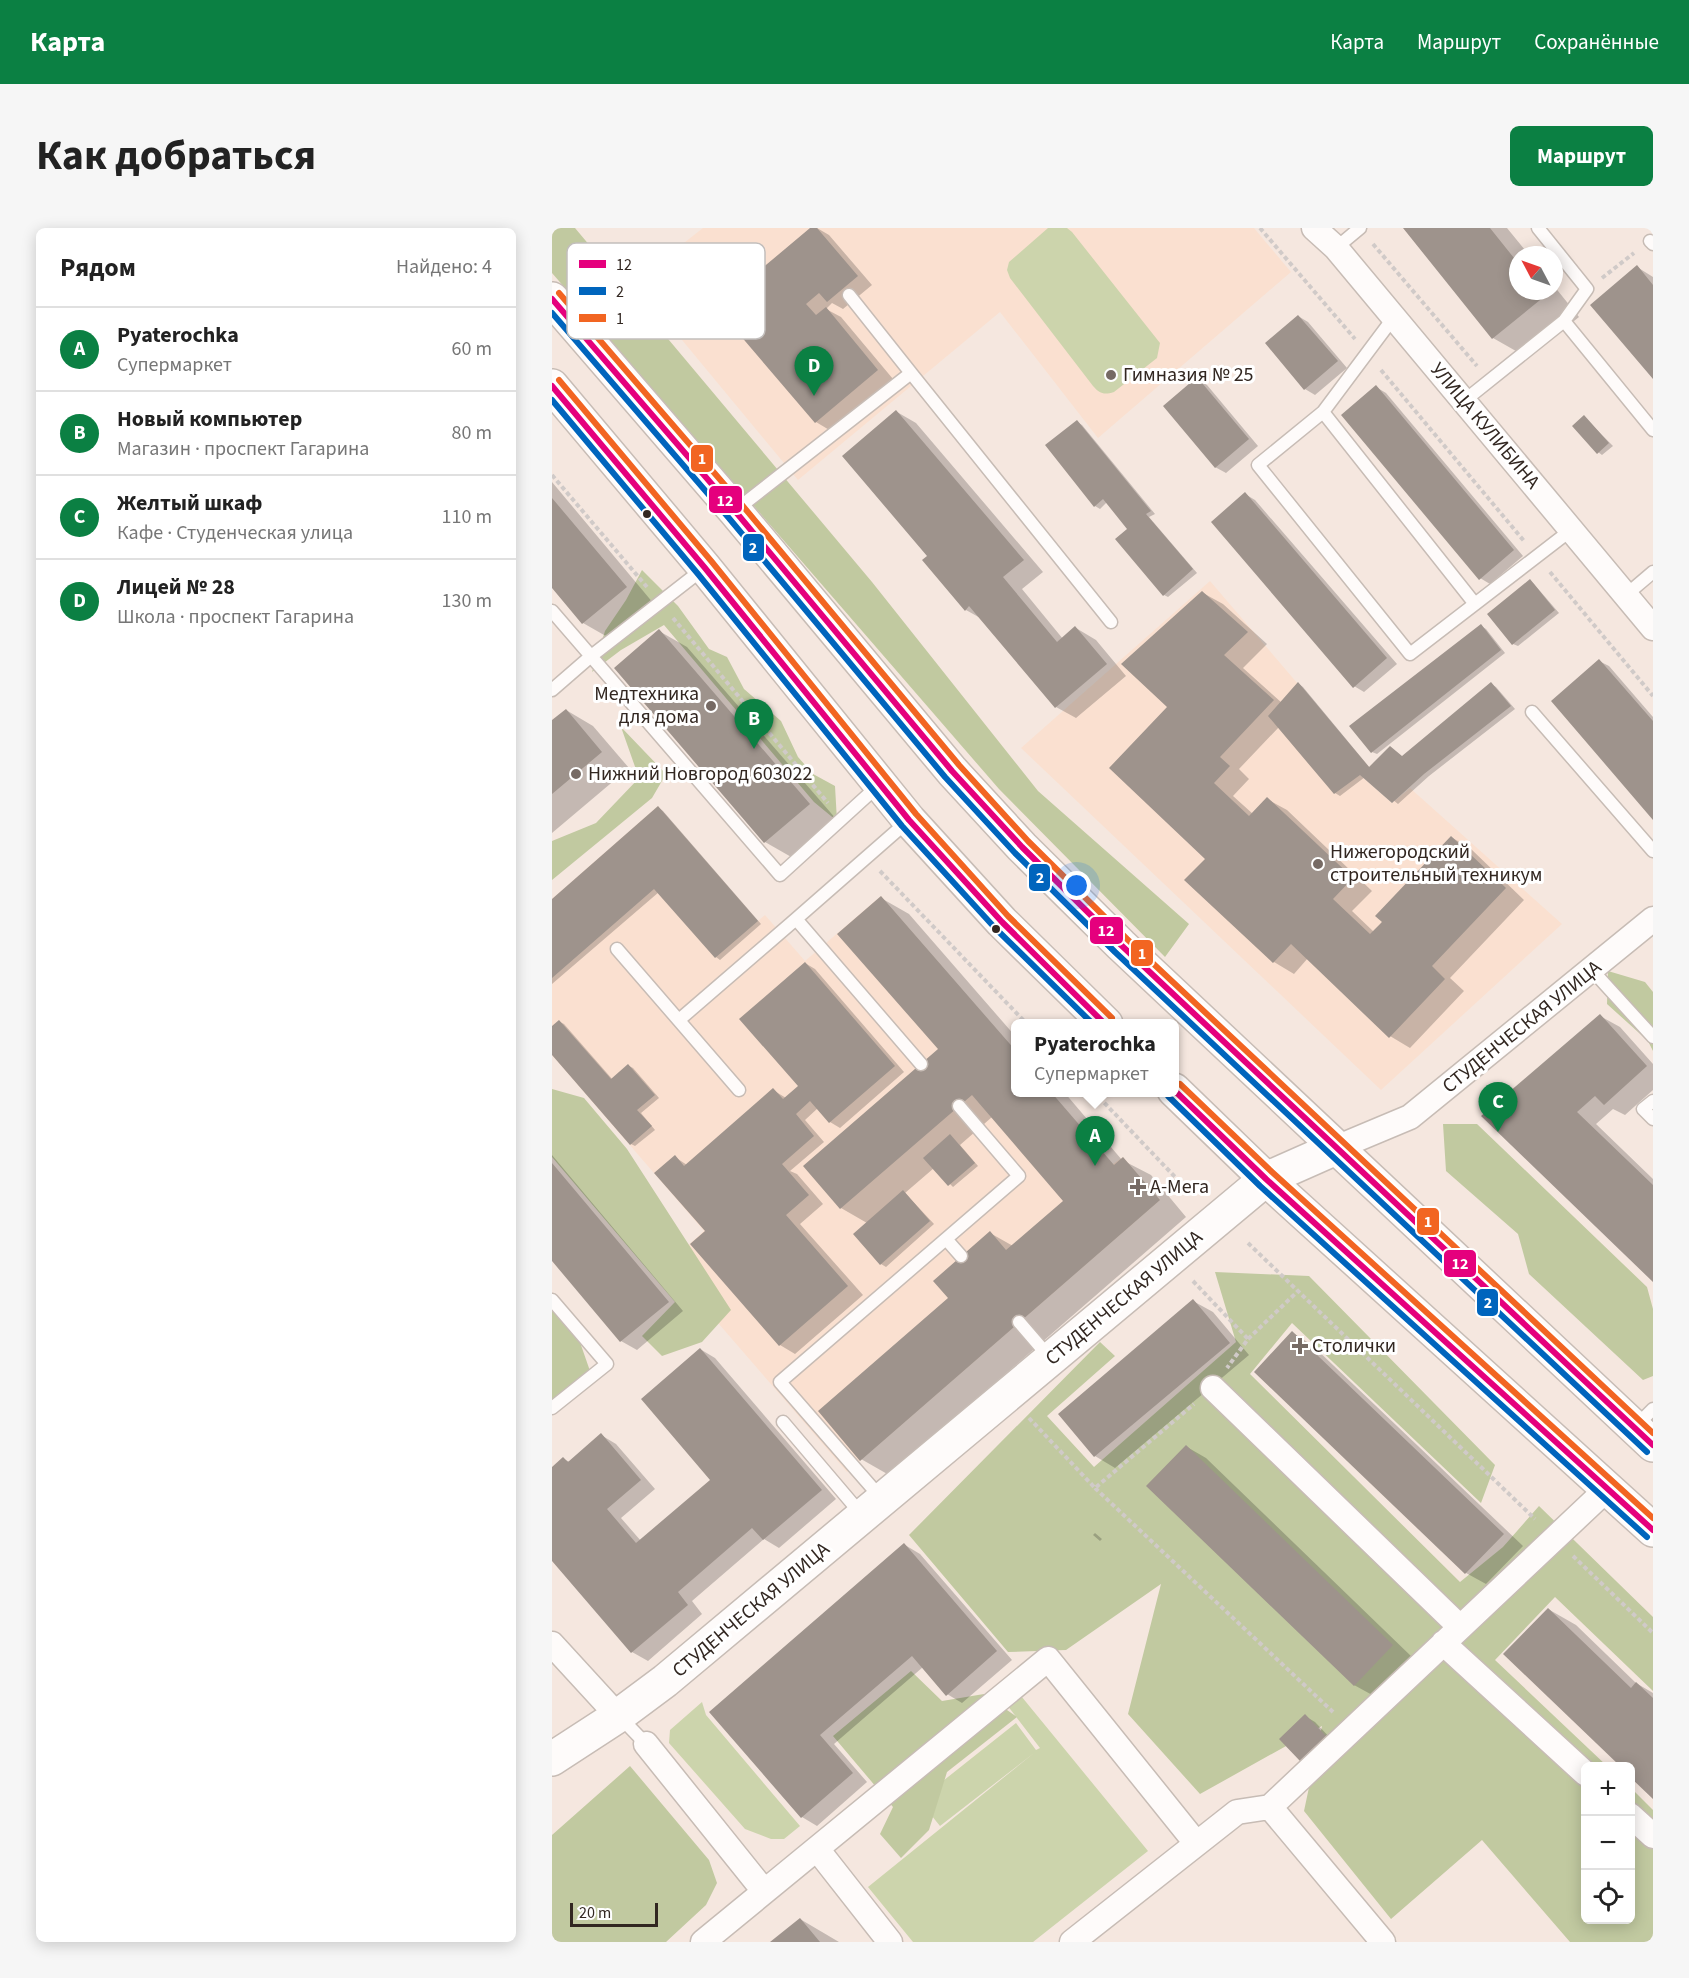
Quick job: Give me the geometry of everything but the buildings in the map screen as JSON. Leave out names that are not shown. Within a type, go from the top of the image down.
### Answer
[{"type":"main road","points":[[552,299],[567,316]]},
{"type":"main road","points":[[587,339],[735,511],[952,771],[1022,847],[1121,945],[1336,1148],[1647,1427]]},
{"type":"main road","points":[[552,386],[705,567],[909,820],[1002,922],[1102,1019]]},
{"type":"main road","points":[[1179,1094],[1266,1179],[1653,1530]]},
{"type":"main road","name":"СТУДЕНЧЕСКАЯ УЛИЦА","points":[[552,1759],[618,1716],[665,1681],[1266,1179],[1336,1148]]},
{"type":"street","name":"УЛИЦА КУЛИБИНА","points":[[1314,228],[1336,248],[1653,628]]},
{"type":"street","name":"СТУДЕНЧЕСКАЯ УЛИЦА","points":[[1336,1148],[1410,1117],[1653,919]]},
{"type":"street","points":[[1213,1388],[1581,1769]]},
{"type":"street","points":[[1072,1942],[1237,1812],[1270,1807],[1608,1488]]},
{"type":"street","points":[[552,1644],[618,1716]]},
{"type":"street","points":[[703,1942],[1048,1659],[1197,1843]]},
{"type":"street","points":[[646,1744],[764,1891]]},
{"type":"street","points":[[1270,1807],[1383,1942]]},
{"type":"street","points":[[1631,1816],[1653,1836]]},
{"type":"street","points":[[817,1849],[890,1942]]},
{"type":"lane","points":[[1336,248],[1360,228]]},
{"type":"lane","points":[[1464,401],[1564,321],[1587,289],[1538,228]]},
{"type":"lane","points":[[849,295],[1111,622]]},
{"type":"lane","points":[[1394,317],[1323,412],[1258,465],[1410,654],[1571,530]]},
{"type":"lane","points":[[1564,321],[1653,430]]},
{"type":"lane","points":[[735,511],[911,373]]},
{"type":"lane","points":[[1323,412],[1474,604]]},
{"type":"lane","points":[[552,690],[590,657],[705,567]]},
{"type":"lane","points":[[1626,595],[1653,572]]},
{"type":"lane","points":[[552,610],[590,657],[780,875],[880,784]]},
{"type":"lane","points":[[1532,712],[1653,851]]},
{"type":"lane","points":[[679,1020],[909,820]]},
{"type":"lane","points":[[796,919],[921,1064]]},
{"type":"lane","points":[[617,949],[739,1090]]},
{"type":"lane","points":[[1592,970],[1653,1037]]},
{"type":"lane","points":[[1653,1101],[1643,1109],[1653,1119]]},
{"type":"lane","points":[[873,1509],[780,1382],[1019,1176],[958,1106]]},
{"type":"lane","points":[[946,1239],[961,1256]]},
{"type":"lane","points":[[552,1300],[607,1364],[552,1408]]},
{"type":"lane","points":[[1019,1322],[1051,1359]]},
{"type":"lane","points":[[783,1422],[873,1509]]},
{"type":"lane","points":[[618,1716],[646,1744]]},
{"type":"path","points":[[1260,228],[1653,696]]},
{"type":"path","points":[[1360,228],[1490,381]]},
{"type":"path","points":[[1587,289],[1652,242]]},
{"type":"path","points":[[552,475],[842,819]]},
{"type":"path","points":[[867,857],[1023,1019]]},
{"type":"path","points":[[1099,1097],[1176,1178],[1176,1190]]},
{"type":"path","points":[[1248,1243],[1653,1633]]},
{"type":"path","points":[[1187,1275],[1248,1339]]},
{"type":"path","points":[[1095,1488],[1213,1388],[1248,1339],[1298,1291]]},
{"type":"path","points":[[1026,1416],[1095,1488],[1351,1729]]},
{"type":"shaded area","points":[[703,228],[1254,228],[1291,272],[1098,438],[1000,312],[798,480],[681,339],[765,339],[765,243],[684,243]]},
{"type":"shaded area","name":"Нижегородский строительный техникум","points":[[1210,581],[1369,767],[1360,775],[1392,803],[1410,788],[1562,924],[1381,1090],[1021,748]]},
{"type":"shaded area","points":[[658,806],[758,921],[765,915],[805,961],[881,896],[1011,1046],[1011,1097],[1023,1097],[1113,1164],[1123,1157],[1160,1200],[847,1472],[667,1264],[704,1231],[552,1055],[552,899]]},
{"type":"green space","points":[[552,228],[575,228],[588,243],[567,243],[567,290],[552,273]]},
{"type":"green space","points":[[1048,228],[1067,228],[1072,232],[1160,343],[1157,358],[1114,392],[1102,393],[1093,386],[1010,278],[1007,270],[1009,262]]},
{"type":"green space","points":[[609,339],[668,339],[872,582],[1038,791],[1189,924],[1165,957],[999,789]]},
{"type":"green space","points":[[642,570],[678,606],[709,649],[727,657],[744,689],[781,721],[798,757],[813,774],[835,786],[837,821],[814,802],[664,625],[621,650],[592,672],[605,631],[626,600]]},
{"type":"green space","points":[[621,727],[666,774],[652,798],[552,880],[552,841],[596,823],[639,778]]},
{"type":"green space","points":[[1608,971],[1645,982],[1653,992],[1653,1051],[1648,1041],[1607,1004]]},
{"type":"green space","points":[[552,1089],[584,1098],[627,1149],[731,1310],[702,1342],[662,1356],[642,1336],[675,1302],[552,1157]]},
{"type":"green space","points":[[1443,1124],[1477,1124],[1647,1287],[1653,1309],[1653,1376],[1643,1380],[1529,1274],[1518,1234],[1446,1171]]},
{"type":"green space","points":[[1215,1272],[1309,1276],[1495,1465],[1481,1503],[1292,1323],[1250,1374],[1460,1582],[1503,1547],[1539,1506],[1653,1617],[1653,1691],[1555,1597],[1495,1660],[1603,1762],[1581,1762],[1581,1924],[1635,1924],[1635,1792],[1653,1810],[1653,1942],[1570,1942],[1482,1840],[1391,1919],[1304,1811],[1322,1726],[1200,1794],[1128,1714],[1161,1584],[1066,1650],[1008,1652],[909,1535],[1100,1342],[1115,1356],[1047,1416],[1094,1467],[1236,1342]]},
{"type":"green space","points":[[552,1311],[574,1325],[590,1371],[568,1402],[552,1400]]},
{"type":"green space","points":[[911,1671],[942,1701],[984,1694],[1017,1717],[947,1772],[929,1830],[901,1858],[880,1834],[893,1807],[833,1736]]},
{"type":"green space","points":[[1017,1691],[1148,1851],[1033,1942],[913,1942],[868,1887],[1034,1753],[940,1826],[919,1800],[1016,1723],[1036,1750],[1040,1748],[1004,1701]]},
{"type":"green space","points":[[702,1702],[706,1715],[800,1826],[784,1839],[771,1839],[745,1829],[669,1743],[670,1730]]},
{"type":"green space","points":[[630,1766],[709,1860],[717,1883],[706,1905],[666,1942],[552,1942],[552,1835]]},
{"type":"transit line","name":"1","points":[[559,293],[567,302]]},
{"type":"transit line","name":"12","points":[[552,299],[567,316]]},
{"type":"transit line","name":"2","points":[[552,313],[567,330]]},
{"type":"transit line","name":"2","points":[[574,339],[728,517],[945,777],[1015,853],[1115,952],[1647,1452]]},
{"type":"transit line","name":"12","points":[[587,339],[735,511],[952,771],[1022,847],[1121,945],[1653,1445]]},
{"type":"transit line","name":"1","points":[[599,339],[742,505],[959,765],[1028,841],[1127,939],[1653,1433]]},
{"type":"transit line","name":"1","points":[[559,380],[712,562],[916,814],[1008,916],[1112,1018]]},
{"type":"transit line","name":"12","points":[[552,386],[705,568],[909,820],[1002,922],[1100,1019]]},
{"type":"transit line","name":"2","points":[[552,400],[698,574],[902,826],[995,928],[1088,1019]]},
{"type":"transit line","name":"1","points":[[1180,1084],[1272,1172],[1653,1518]]},
{"type":"transit line","name":"12","points":[[1179,1095],[1266,1179],[1653,1530]]},
{"type":"transit line","name":"2","points":[[1169,1097],[1260,1186],[1647,1537]]},
{"type":"place","name":"Гимназия № 25","points":[[1111,375]]},
{"type":"place","name":"Лицей № 28","points":[[814,396]]},
{"type":"place","name":"Медтехника для дома","points":[[711,706]]},
{"type":"place","name":"Новый компьютер","points":[[754,749]]},
{"type":"place","name":"Нижний Новгород 603022","points":[[576,774]]},
{"type":"place","name":"Нижегородский строительный техникум","points":[[1318,864]]},
{"type":"place","name":"Желтый шкаф","points":[[1498,1132]]},
{"type":"place","name":"Pyaterochka","points":[[1095,1166]]},
{"type":"place","name":"А-Мега","points":[[1138,1187]]},
{"type":"place","name":"Столички","points":[[1300,1346]]}]
